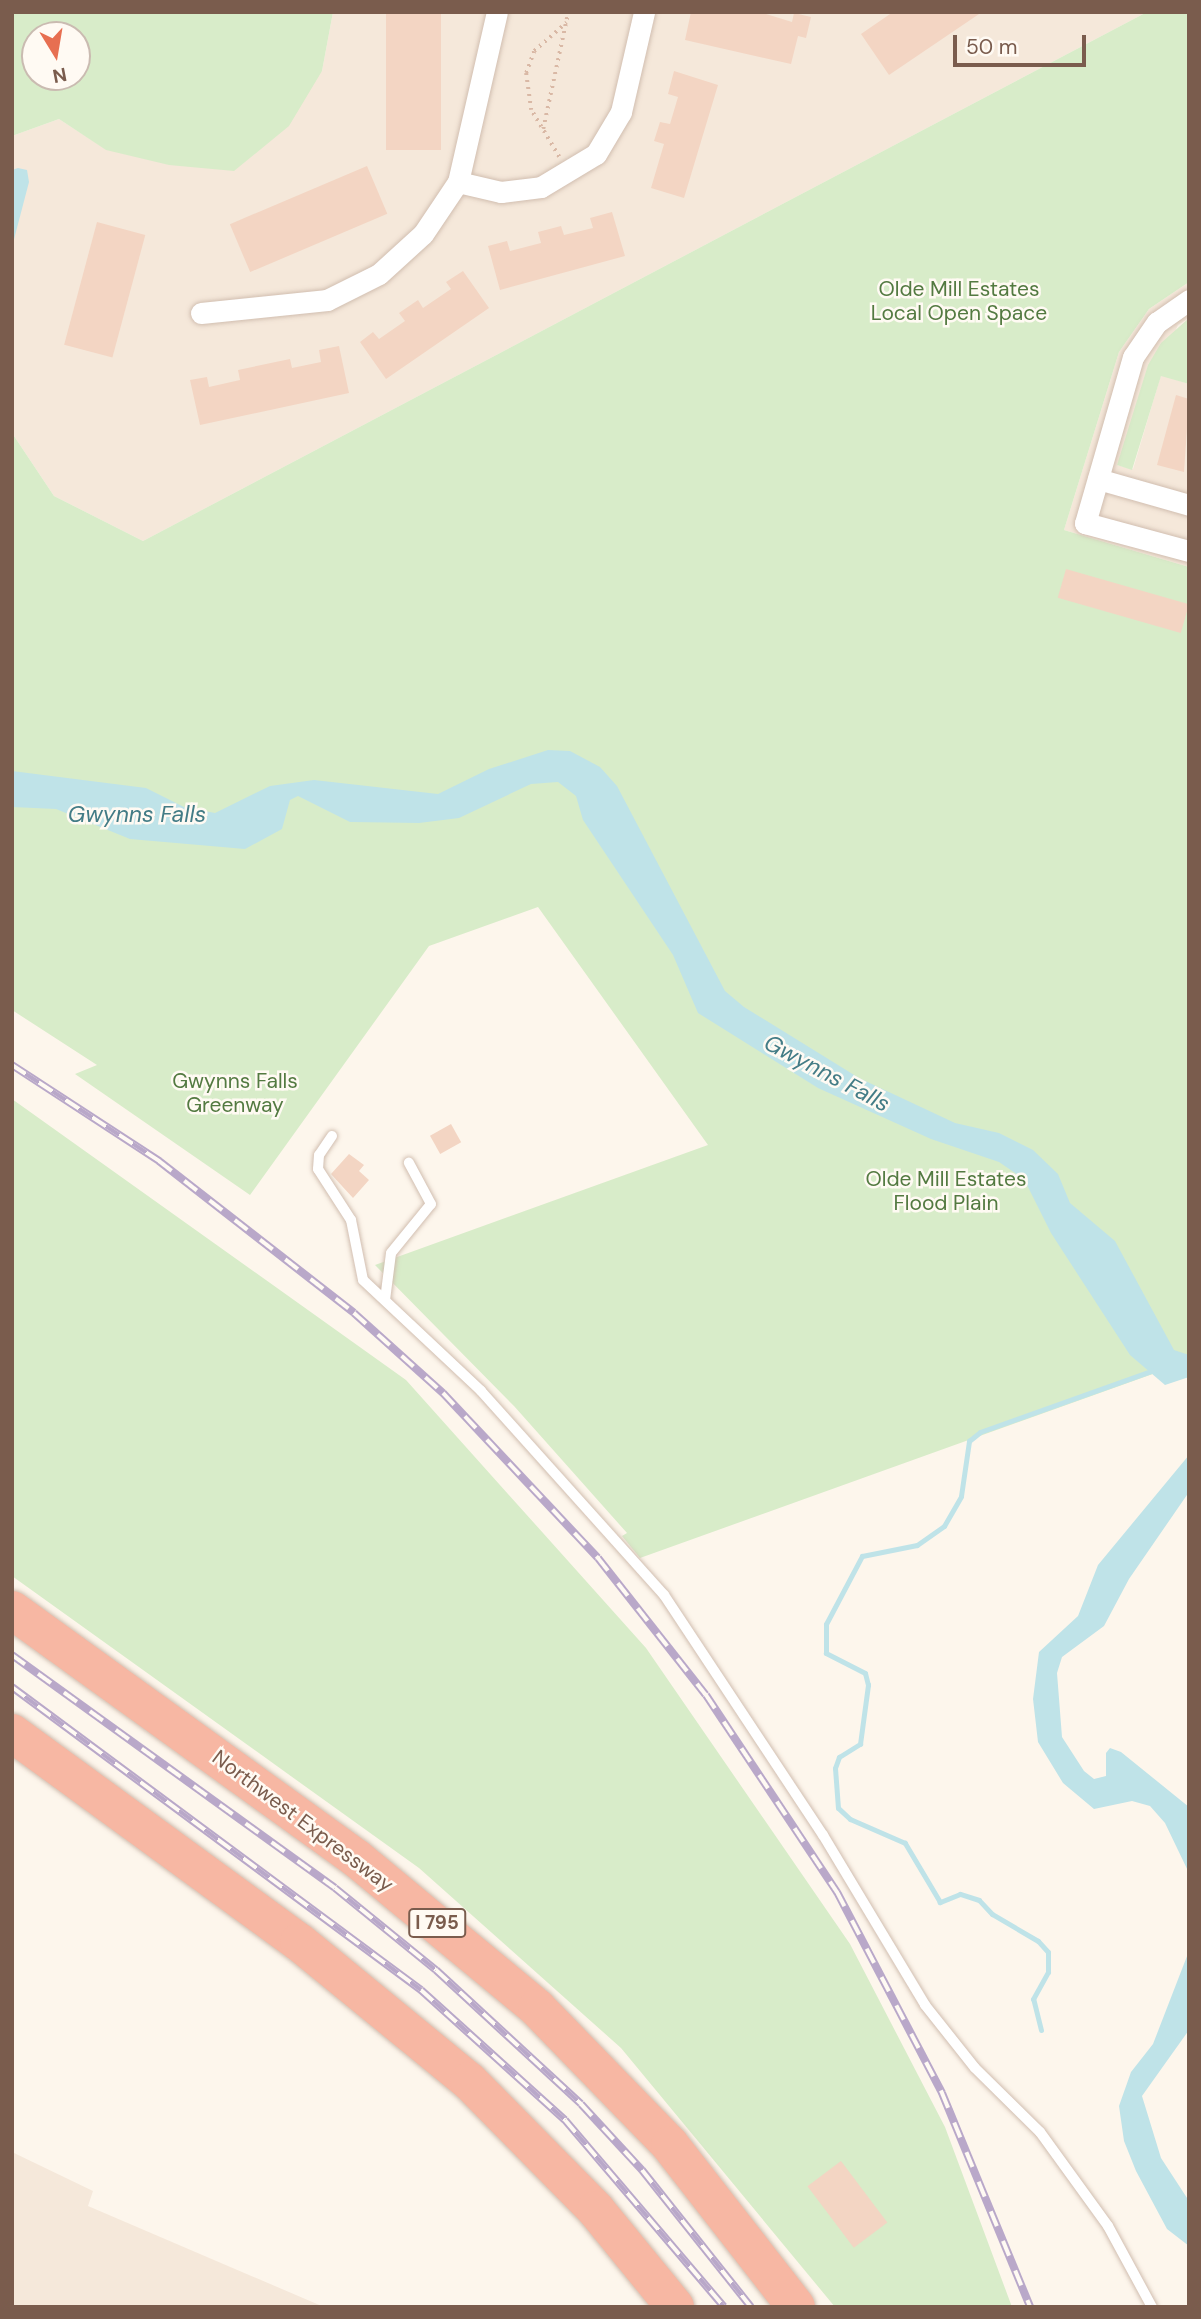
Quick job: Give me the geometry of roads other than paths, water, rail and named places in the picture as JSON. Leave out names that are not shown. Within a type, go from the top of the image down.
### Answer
[{"type":"highway","name":"Northwest Expressway","points":[[12,1610],[356,1858],[537,2008],[670,2145],[796,2307]]},
{"type":"highway","points":[[12,1733],[299,1941],[469,2081],[596,2210],[675,2307]]},
{"type":"street","points":[[201,313],[299,307],[354,289],[423,234],[458,182],[497,12]]},
{"type":"street","points":[[458,182],[520,190],[569,174],[596,153],[621,112],[644,12]]},
{"type":"street","points":[[1189,300],[1157,322],[1133,357],[1085,523],[1189,551]]},
{"type":"street","points":[[1098,479],[1189,505]]},
{"type":"lane","points":[[332,1136],[319,1155],[318,1169],[351,1220],[363,1280],[481,1391],[664,1595],[823,1835],[925,2005],[975,2068],[1040,2132],[1108,2226],[1152,2307]]},
{"type":"lane","points":[[384,1300],[391,1253],[431,1204],[409,1163]]},
{"type":"water","points":[[12,170],[27,170],[29,182],[12,247]]},
{"type":"water","name":"Gwynns Falls","points":[[548,750],[570,751],[600,767],[617,786],[725,991],[744,1007],[859,1078],[955,1123],[999,1133],[1033,1150],[1058,1174],[1070,1203],[1115,1241],[1174,1350],[1189,1355],[1189,1377],[1165,1385],[1130,1355],[1051,1233],[1024,1179],[999,1162],[931,1139],[818,1088],[698,1013],[673,955],[583,820],[576,796],[558,782],[531,784],[459,818],[419,823],[350,822],[298,796],[290,800],[282,829],[245,849],[130,839],[56,809],[12,807],[12,771],[146,788],[184,807],[215,813],[270,786],[314,780],[438,794],[489,769]]},
{"type":"water","points":[[1189,1455],[1189,1492],[1129,1579],[1104,1626],[1062,1657],[1057,1673],[1062,1737],[1084,1771],[1094,1779],[1106,1776],[1106,1753],[1110,1748],[1121,1752],[1189,1807],[1189,1873],[1165,1823],[1150,1806],[1132,1801],[1094,1809],[1063,1783],[1038,1742],[1033,1699],[1039,1652],[1078,1616],[1098,1565]]},
{"type":"water","points":[[1189,1951],[1189,2030],[1142,2096],[1161,2158],[1189,2201],[1189,2246],[1167,2229],[1136,2171],[1124,2141],[1119,2106],[1131,2072],[1153,2044]]},
{"type":"waterway","points":[[1041,2030],[1033,1999],[1048,1972],[1048,1952],[1038,1941],[992,1914],[979,1900],[960,1894],[940,1902],[905,1843],[850,1819],[838,1808],[835,1768],[839,1757],[860,1744],[868,1685],[865,1673],[826,1653],[826,1624],[862,1556],[917,1545],[944,1526],[961,1496],[969,1441],[980,1432],[1154,1370]]},
{"type":"railway","points":[[12,1065],[159,1161],[354,1313],[443,1393],[598,1558],[706,1695],[837,1892],[942,2093],[1030,2307]]},
{"type":"railway","points":[[12,1655],[335,1888],[436,1970],[581,2104],[642,2170],[751,2307]]},
{"type":"railway","points":[[12,1687],[421,1990],[565,2120],[724,2307]]},
{"type":"park label","name":"Olde Mill Estates Local Open Space","points":[[959,301]]},
{"type":"park label","name":"Gwynns Falls Greenway","points":[[235,1093]]},
{"type":"park label","name":"Olde Mill Estates Flood Plain","points":[[946,1191]]}]
